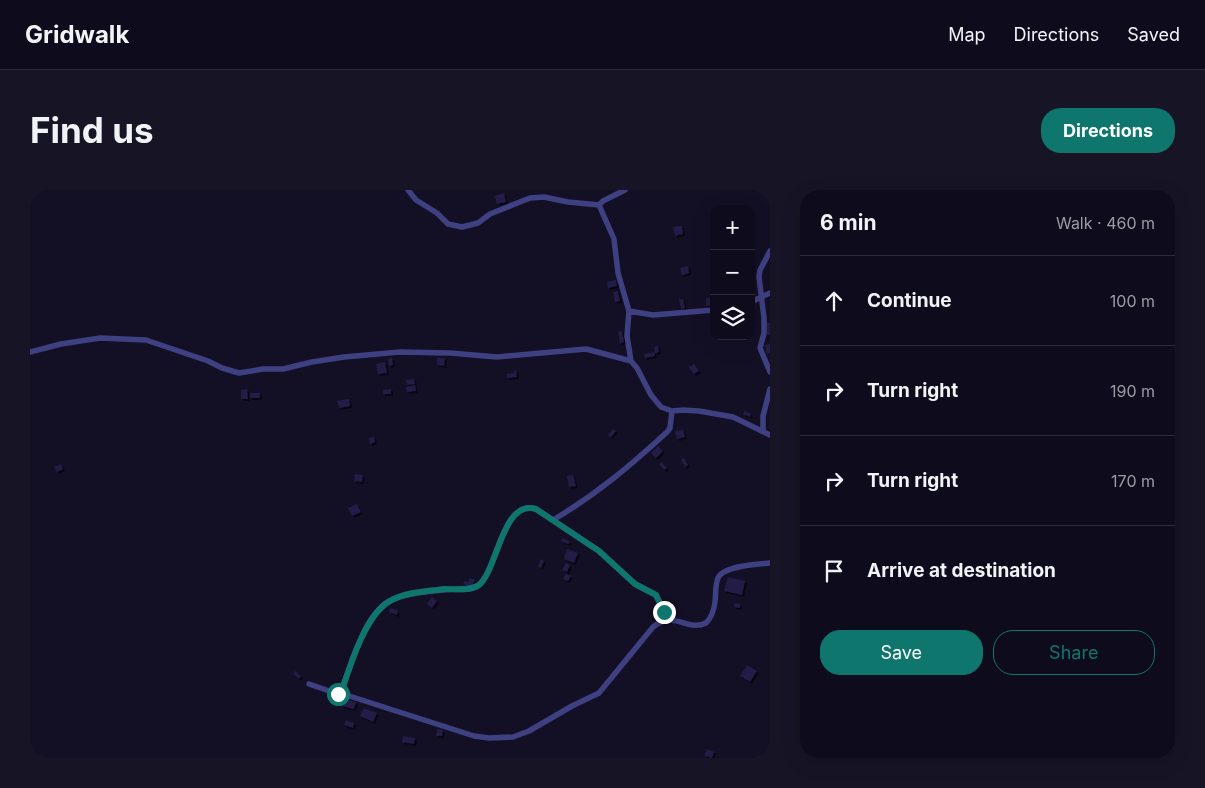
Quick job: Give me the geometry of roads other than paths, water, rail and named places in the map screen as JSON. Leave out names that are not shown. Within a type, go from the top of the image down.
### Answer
[{"type":"street","points":[[408,190],[416,200],[437,213],[448,224],[462,227],[478,223],[490,214],[537,197],[600,205],[625,190]]},
{"type":"street","points":[[600,205],[614,239],[618,273],[629,311],[627,336],[631,361],[637,368],[651,395],[661,407],[672,411],[683,410],[726,415],[770,435]]},
{"type":"street","points":[[770,251],[760,270],[759,277],[764,333],[760,348],[764,362],[770,372]]},
{"type":"street","points":[[755,300],[770,293]]},
{"type":"street","points":[[629,311],[653,314],[710,310]]},
{"type":"street","points":[[30,352],[61,344],[100,338],[146,340],[239,373],[263,369],[283,369],[336,358],[400,352],[450,352],[505,357],[586,349],[631,361]]},
{"type":"street","points":[[763,431],[763,416],[770,390]]},
{"type":"street","points":[[553,520],[614,480],[667,432],[670,428],[672,411]]},
{"type":"street","points":[[340,693],[362,638],[382,607],[388,602],[405,595],[444,589],[474,588],[480,584],[493,562],[508,522],[523,509],[530,507],[536,509],[599,551],[635,584],[656,595],[664,612],[672,619],[696,626],[706,623],[714,610],[716,584],[718,577],[722,573],[735,568],[770,563]]},
{"type":"street","points":[[309,684],[474,736],[489,738],[513,737],[530,732],[572,706],[595,696],[653,627],[672,619]]}]
